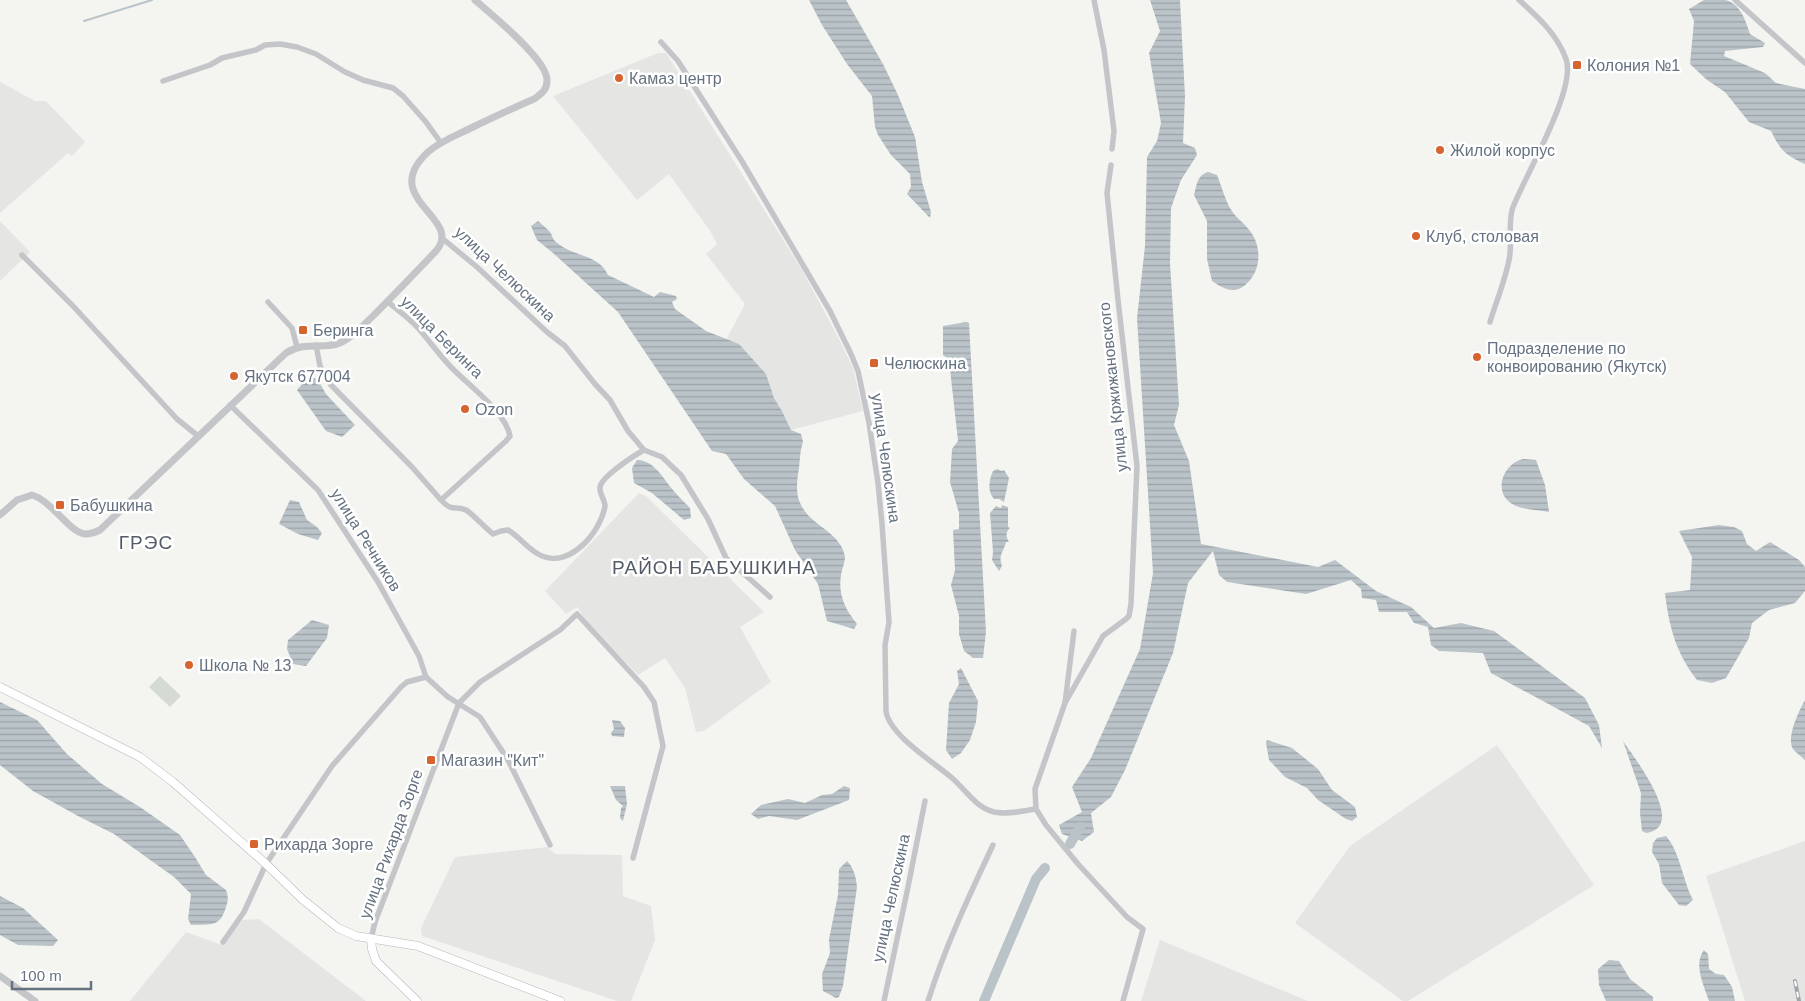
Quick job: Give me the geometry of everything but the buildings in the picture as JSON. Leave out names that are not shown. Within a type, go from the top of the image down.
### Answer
[{"type":"main road","points":[[0,686],[140,757],[173,782],[266,864],[302,899],[338,928],[356,936],[418,946],[560,1001]]},
{"type":"main road","points":[[371,939],[376,961],[417,1001]]},
{"type":"street","name":"улица Челюскина","points":[[476,0],[522,42],[545,70],[548,80],[545,90],[534,99],[441,143],[427,154],[418,164],[412,177],[414,194],[438,224],[443,240],[477,267],[547,332],[565,346],[610,400],[628,431],[644,450],[662,457],[681,475],[708,518],[726,558],[770,597]]},
{"type":"street","points":[[1094,0],[1106,68],[1114,131],[1112,149]]},
{"type":"street","points":[[1490,322],[1509,259],[1512,210],[1563,96],[1567,74],[1567,61],[1558,42],[1546,24],[1519,0]]},
{"type":"street","points":[[1735,0],[1805,63]]},
{"type":"street","name":"улица Челюскина","points":[[661,42],[678,61],[748,172],[830,310],[858,371],[869,423],[882,524],[889,622],[885,645],[886,711],[888,721],[925,758],[960,784],[977,804],[993,812],[1002,813],[1036,809]]},
{"type":"street","points":[[162,81],[210,65],[222,58],[256,50],[265,45],[297,46],[316,54],[345,72],[363,80],[393,88],[403,96],[426,122],[441,143]]},
{"type":"street","name":"улица Кржижановского","points":[[1036,809],[1035,789],[1065,703],[1102,636],[1129,616],[1131,604],[1138,466],[1118,300],[1108,193],[1111,165]]},
{"type":"street","name":"улица Беринга","points":[[297,346],[334,345],[344,342],[387,302],[436,251],[443,240]]},
{"type":"street","points":[[22,255],[73,306],[177,419],[198,436]]},
{"type":"street","points":[[0,515],[17,500],[32,495],[45,501],[79,532],[85,534],[95,532],[108,524],[230,405],[286,353],[297,346],[292,328],[268,302]]},
{"type":"street","name":"улица Беринга","points":[[387,302],[417,327],[455,372],[468,382],[501,418],[510,432],[510,436],[506,441],[441,500]]},
{"type":"street","points":[[316,345],[320,366],[331,385],[441,500],[452,509],[461,509],[468,512],[493,534],[508,530],[538,554],[551,559],[559,559],[572,554],[592,535],[605,506],[600,489],[602,483],[623,463],[644,450]]},
{"type":"street","name":"улица Речников","points":[[230,405],[318,490],[378,582],[419,656],[426,677],[448,697],[459,703]]},
{"type":"street","name":"улица Рихарда Зорге","points":[[371,939],[375,922],[459,703],[480,682],[560,630],[577,614],[644,687],[656,709],[663,746],[632,858]]},
{"type":"street","name":"улица Кржижановского","points":[[1065,703],[1074,631]]},
{"type":"street","points":[[223,942],[244,912],[266,864],[332,766],[401,687],[407,682],[426,677]]},
{"type":"street","points":[[459,703],[480,717],[502,749],[550,845]]},
{"type":"street","name":"улица Челюскина","points":[[884,1001],[925,801]]},
{"type":"street","points":[[1036,809],[1046,825],[1078,864],[1127,917],[1143,929],[1122,1001]]},
{"type":"street","points":[[928,1001],[952,935],[993,845]]},
{"type":"street","points":[[0,976],[35,1001]]},
{"type":"shaded area","points":[[809,0],[846,0],[883,64],[915,137],[922,182],[931,212],[930,218],[907,194],[911,187],[910,174],[891,155],[878,135],[875,127],[872,96],[847,64],[822,25]]},
{"type":"shaded area","points":[[1150,0],[1180,0],[1185,96],[1183,143],[1195,148],[1197,155],[1181,180],[1171,208],[1170,263],[1179,405],[1174,425],[1189,461],[1201,544],[1318,567],[1335,560],[1376,591],[1411,607],[1434,628],[1461,623],[1494,631],[1585,698],[1599,725],[1602,748],[1589,726],[1491,673],[1483,653],[1439,651],[1431,645],[1428,627],[1414,623],[1407,612],[1379,612],[1376,600],[1362,598],[1361,589],[1351,580],[1306,594],[1227,582],[1219,575],[1213,551],[1188,583],[1173,653],[1125,770],[1111,797],[1091,813],[1094,832],[1082,841],[1062,834],[1059,825],[1082,812],[1072,787],[1091,758],[1140,649],[1153,573],[1137,318],[1145,246],[1147,157],[1157,141],[1161,123],[1149,53],[1160,31]]},
{"type":"shaded area","points":[[1704,0],[1725,0],[1735,5],[1744,18],[1750,34],[1765,43],[1763,47],[1725,51],[1724,56],[1765,73],[1776,83],[1805,89],[1805,164],[1784,151],[1777,143],[1771,131],[1749,122],[1725,92],[1707,80],[1690,64],[1694,21],[1689,9]]},
{"type":"shaded area","points":[[658,53],[666,53],[802,270],[853,368],[863,411],[791,430],[774,398],[766,374],[739,344],[726,340],[745,304],[706,254],[717,244],[710,231],[669,174],[637,200],[553,96]]},
{"type":"shaded area","points":[[0,82],[35,101],[46,101],[85,142],[72,156],[68,153],[0,213]]},
{"type":"shaded area","points":[[1208,172],[1217,175],[1231,210],[1250,231],[1257,245],[1257,267],[1250,281],[1240,289],[1227,289],[1212,281],[1207,259],[1207,221],[1194,195],[1200,178],[1204,173]]},
{"type":"shaded area","points":[[0,221],[30,252],[0,281]]},
{"type":"shaded area","points":[[538,221],[551,233],[556,242],[570,251],[592,259],[604,268],[608,275],[654,297],[660,292],[676,296],[677,299],[672,302],[675,309],[706,331],[739,344],[766,374],[774,398],[791,430],[801,434],[803,442],[797,487],[799,501],[806,512],[838,541],[842,548],[845,561],[840,582],[841,589],[846,607],[857,624],[854,629],[827,621],[818,584],[795,550],[775,506],[744,479],[726,454],[712,451],[618,312],[537,240],[531,226]]},
{"type":"shaded area","points":[[969,323],[986,632],[983,658],[973,658],[964,651],[959,634],[959,616],[951,585],[955,570],[953,530],[959,529],[959,513],[950,482],[952,449],[958,441],[949,360],[943,355],[943,326]]},
{"type":"shaded area","points":[[311,376],[318,380],[326,394],[355,425],[342,437],[326,431],[297,390]]},
{"type":"shaded area","points":[[1523,459],[1536,460],[1545,485],[1549,512],[1518,507],[1507,500],[1503,494],[1502,480],[1505,473],[1516,462]]},
{"type":"shaded area","points":[[637,460],[649,463],[658,471],[690,508],[691,518],[684,520],[652,493],[634,483],[632,468]]},
{"type":"shaded area","points":[[997,469],[1004,470],[1009,478],[1004,502],[994,499],[990,489],[993,471]]},
{"type":"shaded area","points":[[639,493],[646,496],[764,612],[740,627],[771,682],[704,731],[696,732],[685,688],[665,658],[638,675],[580,616],[582,614],[577,607],[566,614],[545,591]]},
{"type":"shaded area","points":[[290,500],[299,502],[307,520],[322,533],[318,540],[298,534],[279,524]]},
{"type":"shaded area","points":[[1002,505],[1008,507],[1008,527],[1010,528],[1006,535],[1009,542],[1006,542],[1001,554],[1002,566],[999,571],[992,560],[990,513],[996,506],[1001,508]]},
{"type":"shaded area","points":[[1719,525],[1734,527],[1742,531],[1747,544],[1756,551],[1770,542],[1799,560],[1805,567],[1805,591],[1795,603],[1769,610],[1752,623],[1749,638],[1726,678],[1712,683],[1697,680],[1684,660],[1671,628],[1665,593],[1690,590],[1692,557],[1679,531]]},
{"type":"shaded area","points":[[312,620],[329,625],[327,638],[306,666],[293,664],[287,649],[288,640]]},
{"type":"shaded area","points":[[961,668],[978,701],[976,722],[970,740],[961,753],[952,759],[946,750],[949,703],[959,684],[957,671]]},
{"type":"shaded area","points":[[160,676],[181,696],[170,707],[149,687]]},
{"type":"shaded area","points":[[1805,700],[1805,760],[1793,749],[1791,738],[1794,724]]},
{"type":"shaded area","points":[[0,702],[37,720],[67,754],[102,784],[140,807],[180,835],[206,875],[226,890],[228,895],[227,902],[220,920],[208,925],[191,925],[188,919],[191,894],[174,877],[114,834],[33,791],[0,765]]},
{"type":"shaded area","points":[[612,720],[620,721],[625,728],[624,737],[612,736],[611,733],[614,729]]},
{"type":"shaded area","points":[[1267,740],[1292,748],[1318,769],[1332,790],[1355,807],[1357,817],[1352,821],[1346,819],[1318,800],[1307,788],[1285,777],[1269,760]]},
{"type":"shaded area","points":[[1623,741],[1646,775],[1660,805],[1662,818],[1658,828],[1646,833],[1642,831],[1640,813],[1641,793]]},
{"type":"shaded area","points":[[1497,745],[1594,885],[1408,1001],[1403,1001],[1295,923],[1350,846]]},
{"type":"shaded area","points":[[610,786],[625,786],[627,804],[623,821],[620,818],[623,806],[616,800]]},
{"type":"shaded area","points":[[844,786],[850,788],[849,800],[797,820],[769,816],[758,819],[751,814],[761,805],[788,799],[805,803],[822,795],[832,794]]},
{"type":"shaded area","points":[[1666,836],[1675,850],[1693,900],[1686,906],[1679,905],[1662,883],[1659,864],[1652,852],[1653,843],[1657,838]]},
{"type":"shaded area","points":[[1805,841],[1805,1001],[1745,1001],[1706,876]]},
{"type":"shaded area","points":[[548,847],[555,854],[622,855],[623,896],[651,906],[655,940],[631,1001],[617,1001],[422,936],[421,928],[455,857]]},
{"type":"shaded area","points":[[847,861],[854,873],[857,887],[843,986],[839,997],[836,998],[823,991],[822,974],[830,953],[829,939],[838,895],[839,869]]},
{"type":"shaded area","points":[[0,896],[23,908],[58,940],[53,946],[18,945],[0,935]]},
{"type":"shaded area","points":[[259,919],[366,1001],[130,1001],[186,932],[222,945],[242,920]]},
{"type":"shaded area","points":[[1160,940],[1308,1001],[1141,1001]]},
{"type":"shaded area","points":[[1704,950],[1708,954],[1709,969],[1716,974],[1724,975],[1732,987],[1735,1001],[1709,1001],[1699,969],[1699,962]]},
{"type":"shaded area","points":[[1609,960],[1619,961],[1630,979],[1653,997],[1653,1001],[1606,1001],[1599,985],[1598,969]]},
{"type":"waterway","points":[[84,21],[152,0]]},
{"type":"waterway","points":[[1070,844],[1080,827]]},
{"type":"waterway","points":[[984,1001],[1036,879],[1045,868]]},
{"type":"railway","points":[[1795,981],[1799,1001]]},
{"type":"place","name":"Колония №1","points":[[1577,65]]},
{"type":"place","name":"Камаз центр","points":[[619,78]]},
{"type":"place","name":"Жилой корпус","points":[[1440,150]]},
{"type":"place","name":"Клуб, столовая","points":[[1416,236]]},
{"type":"place","name":"Беринга","points":[[303,330]]},
{"type":"place","name":"Подразделение по конвоированию (Якутск)","points":[[1477,357]]},
{"type":"place","name":"Челюскина","points":[[874,363]]},
{"type":"place","name":"Якутск 677004","points":[[234,376]]},
{"type":"place","name":"Ozon","points":[[465,409]]},
{"type":"place","name":"Бабушкина","points":[[60,505]]},
{"type":"place","name":"Школа № 13","points":[[189,665]]},
{"type":"place","name":"Магазин \"Кит\"","points":[[431,760]]},
{"type":"place","name":"Рихарда Зорге","points":[[254,844]]},
{"type":"district","name":"ГРЭС","points":[[146,542]]},
{"type":"district","name":"РАЙОН БАБУШКИНА","points":[[714,567]]}]
